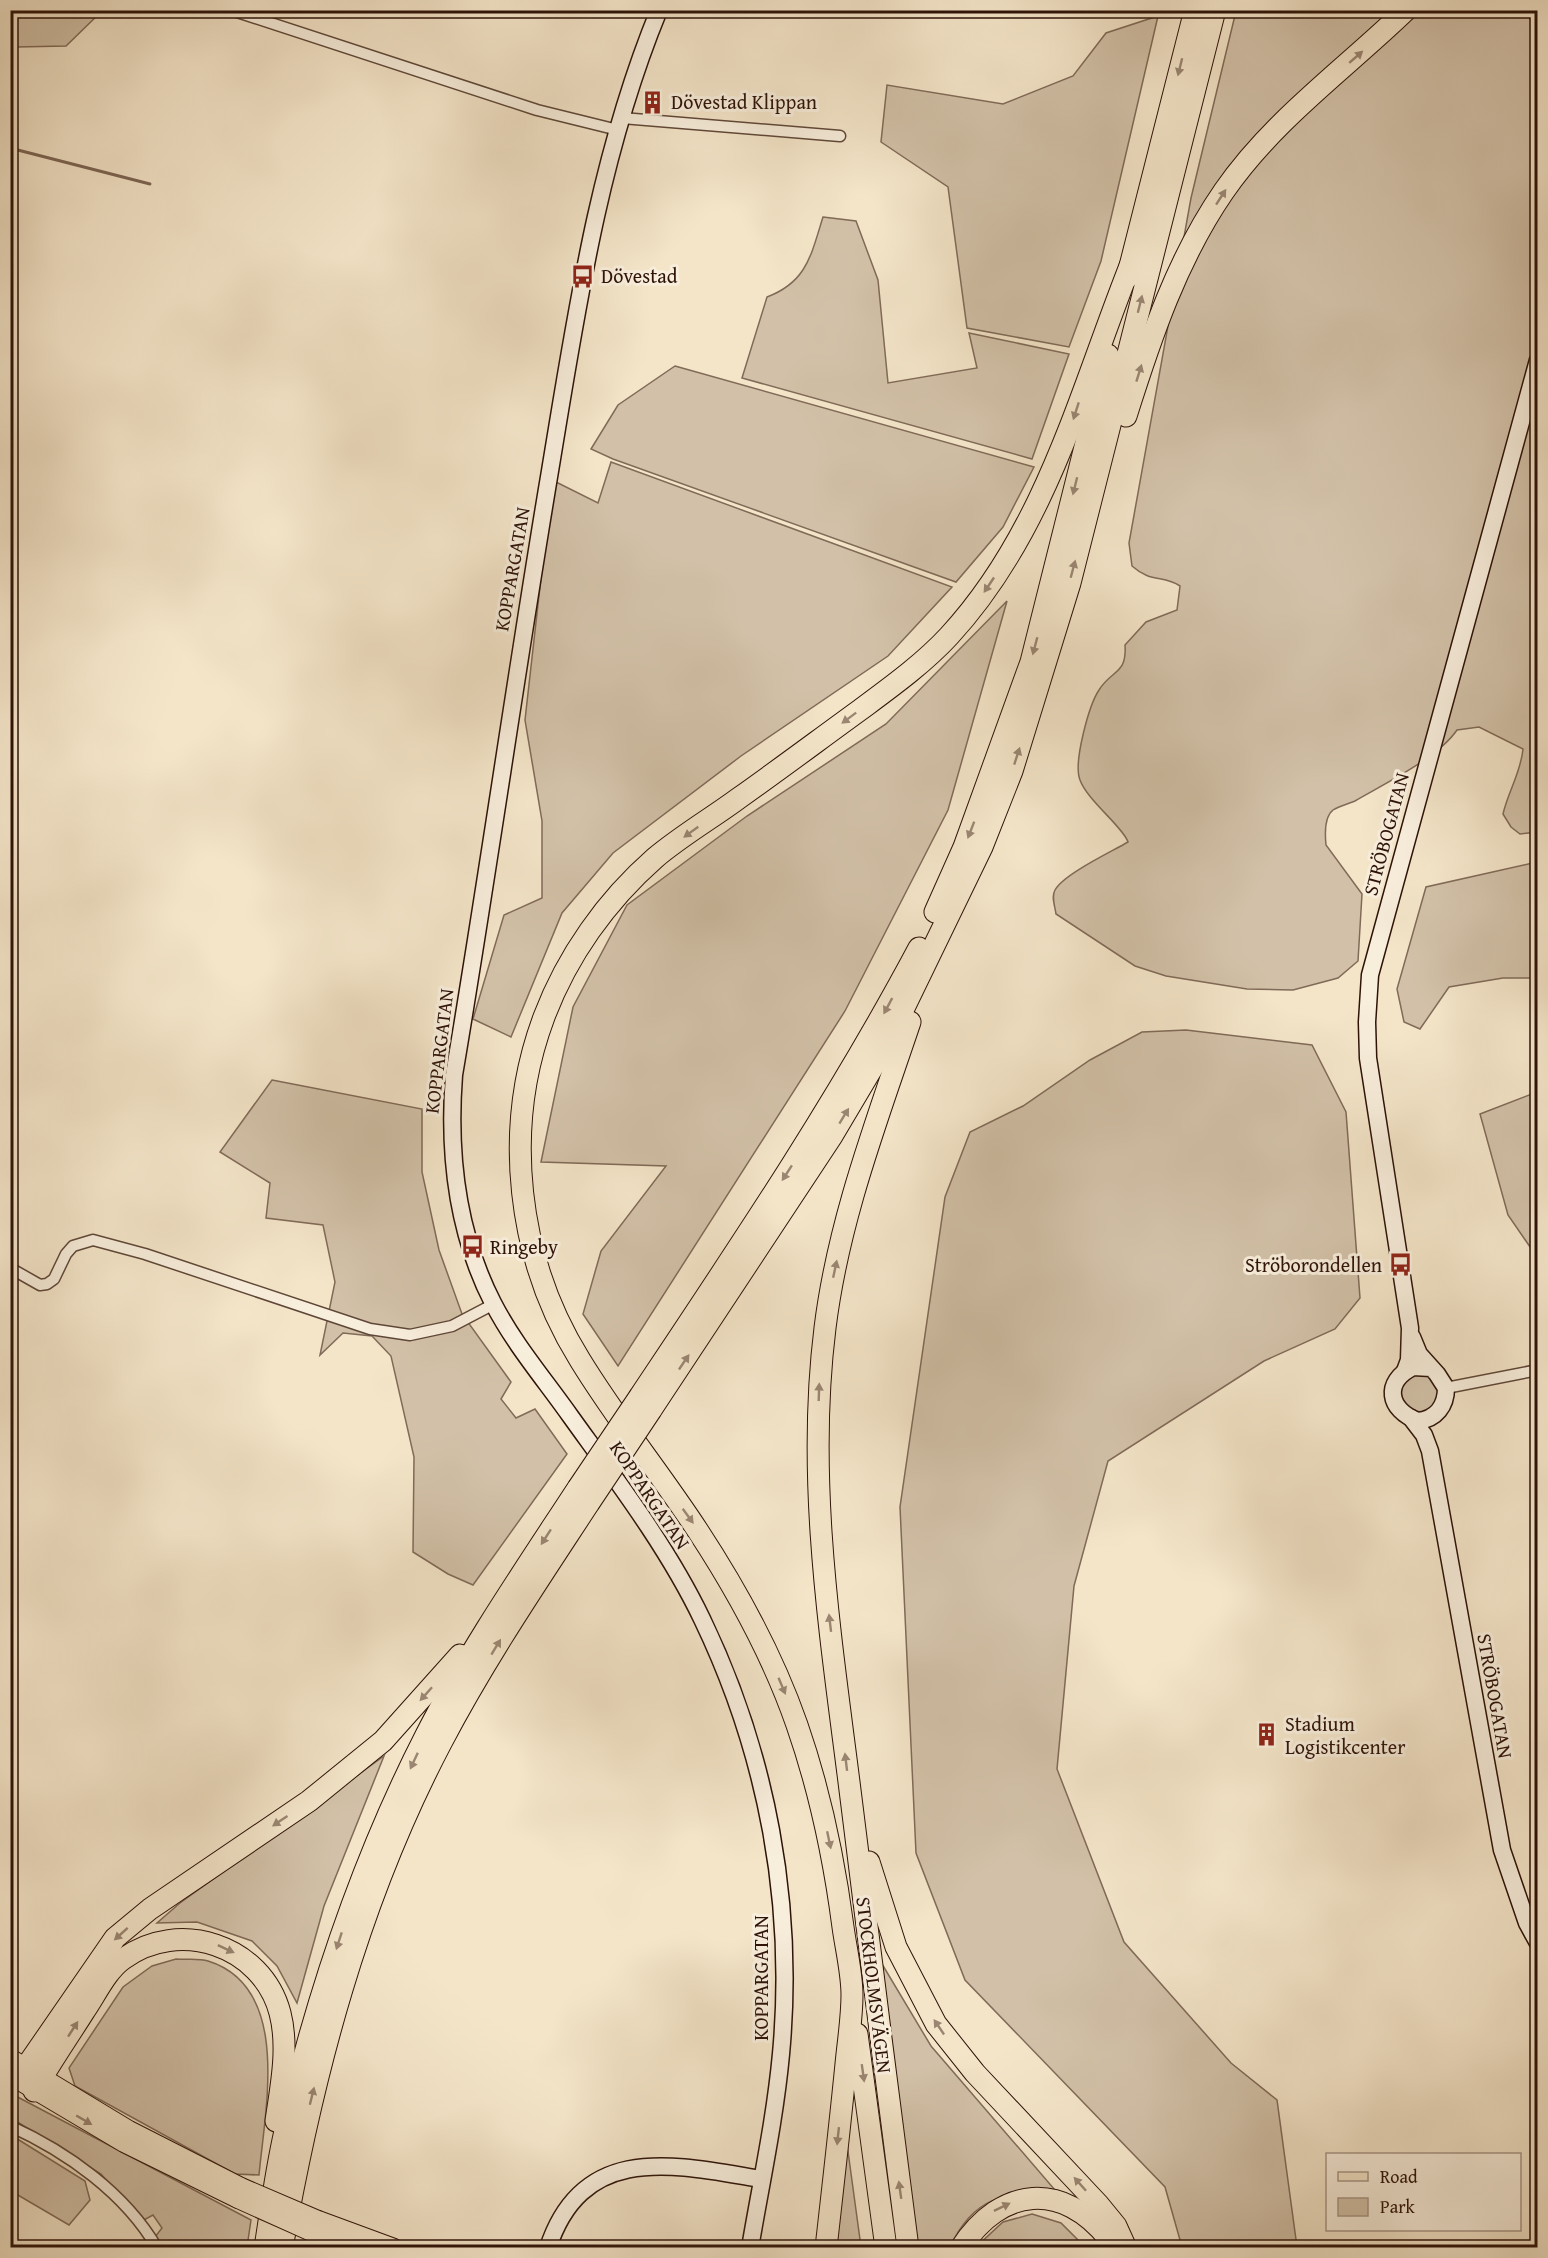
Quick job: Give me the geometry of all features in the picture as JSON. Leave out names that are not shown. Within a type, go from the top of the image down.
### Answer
[{"type":"highway","points":[[646,1403],[872,1037],[922,942],[964,847],[1031,662],[1195,10]]},
{"type":"highway","points":[[282,2247],[299,2153],[330,2025],[358,1938],[392,1848],[440,1745],[584,1496],[832,1136],[886,1045],[982,847],[1012,771],[1064,604],[1215,10]]},
{"type":"highway","points":[[1096,483],[1122,429],[1160,311],[1202,225],[1226,189],[1261,146],[1308,98],[1406,10]]},
{"type":"highway","points":[[826,2247],[852,1994],[836,1875],[826,1827],[797,1725],[765,1647],[733,1585],[578,1357],[552,1306],[534,1258],[524,1210],[520,1160],[522,1109],[530,1065],[543,1019],[563,974],[586,935],[621,892],[657,857],[893,686],[947,638],[984,592],[1021,537],[1047,486],[1130,266]]},
{"type":"highway","name":"STOCKHOLMSVÄGEN","points":[[908,2247],[841,1723],[818,1507],[817,1451],[825,1327],[849,1204],[870,1135],[936,944]]},
{"type":"highway","points":[[23,2075],[115,1938],[150,1909],[309,1802],[383,1741],[441,1678],[504,1601],[584,1496]]},
{"type":"highway","points":[[265,2247],[288,2122],[313,2021],[341,1934],[377,1842],[426,1735],[504,1601]]},
{"type":"highway","points":[[851,1801],[896,1947],[936,2024],[975,2073],[1098,2204],[1116,2226],[1126,2247]]},
{"type":"highway","points":[[23,2075],[122,1959],[151,1945],[178,1939],[201,1940],[229,1948],[253,1966],[271,1990],[280,2013],[284,2042],[284,2066],[267,2186],[265,2247]]},
{"type":"highway","name":"STOCKHOLMSVÄGEN","points":[[852,1994],[886,2247]]},
{"type":"highway","points":[[292,2247],[299,2153]]},
{"type":"highway","points":[[961,2247],[970,2234],[997,2209],[1023,2198],[1049,2198],[1074,2206],[1094,2221],[1112,2247]]},
{"type":"main road","points":[[23,2075],[124,2143],[317,2227],[355,2247]]},
{"type":"main road","points":[[317,2227],[394,2247]]},
{"type":"street","points":[[231,10],[537,110],[620,124],[840,136]]},
{"type":"street","name":"KOPPARGATAN","points":[[659,10],[642,52],[620,124],[598,204],[573,322],[454,1075],[451,1112],[456,1188],[466,1231],[494,1304],[529,1360],[577,1425],[678,1575],[702,1619],[728,1678],[750,1739],[772,1831],[780,1879],[785,1953],[782,2050],[750,2247]]},
{"type":"street","points":[[1535,10],[1538,15]]},
{"type":"street","name":"STRÖBOGATAN","points":[[1405,1371],[1409,1360],[1410,1329],[1368,1058],[1370,975],[1538,360]]},
{"type":"street","points":[[10,1268],[40,1285],[47,1284],[54,1279],[66,1254],[73,1246],[93,1240],[145,1254],[370,1329],[400,1335],[426,1334],[452,1326],[494,1304]]},
{"type":"street","name":"STRÖBOGATAN","points":[[1410,1329],[1419,1354],[1431,1368]]},
{"type":"street","points":[[1413,1367],[1431,1368],[1446,1388],[1444,1401],[1433,1416],[1425,1420],[1402,1414],[1393,1397],[1394,1386],[1405,1371],[1413,1367]]},
{"type":"street","points":[[1446,1388],[1538,1370]]},
{"type":"street","name":"STRÖBOGATAN","points":[[1430,1451],[1433,1416]]},
{"type":"street","name":"STRÖBOGATAN","points":[[1411,1418],[1424,1435],[1430,1451],[1502,1850],[1527,1923],[1538,1943]]},
{"type":"street","points":[[10,2126],[75,2162],[146,2229],[157,2247]]},
{"type":"street","points":[[548,2247],[559,2222],[573,2202],[589,2187],[625,2169],[669,2165],[761,2179]]},
{"type":"green space","points":[[11,10],[102,11],[66,46],[16,47],[11,45]]},
{"type":"green space","points":[[1236,11],[1527,11],[1538,30],[1537,832],[1520,834],[1511,827],[1503,814],[1520,766],[1523,749],[1479,727],[1457,730],[1437,751],[1410,770],[1355,801],[1333,810],[1325,831],[1326,845],[1362,894],[1358,961],[1338,978],[1293,990],[1247,989],[1166,976],[1135,966],[1056,914],[1053,899],[1055,890],[1068,877],[1128,842],[1120,829],[1084,788],[1078,772],[1080,748],[1095,697],[1104,683],[1118,671],[1124,662],[1125,645],[1146,622],[1177,610],[1180,586],[1145,575],[1132,566],[1129,543],[1191,198]]},
{"type":"green space","points":[[1158,16],[1101,261],[1069,347],[967,328],[948,187],[881,142],[887,85],[1003,104],[1073,76],[1106,33]]},
{"type":"green space","points":[[823,217],[856,221],[878,280],[888,383],[977,368],[969,333],[1069,354],[1032,459],[742,378],[767,297],[791,284],[806,266]]},
{"type":"green space","points":[[675,366],[1034,467],[1003,527],[956,582],[613,459],[591,449],[618,405]]},
{"type":"green space","points":[[611,462],[952,587],[888,656],[741,756],[613,853],[562,913],[511,1037],[473,1019],[504,915],[542,898],[542,821],[525,720],[552,480],[598,503]]},
{"type":"green space","points":[[1007,601],[948,810],[845,1011],[618,1366],[583,1314],[601,1251],[666,1166],[541,1162],[573,1007],[627,905],[747,816],[886,724]]},
{"type":"green space","points":[[1537,862],[1537,978],[1503,978],[1449,987],[1420,1029],[1404,1022],[1397,989],[1426,887]]},
{"type":"green space","points":[[1186,1030],[1312,1045],[1346,1112],[1360,1298],[1335,1329],[1264,1361],[1108,1461],[1074,1586],[1057,1769],[1124,1942],[1231,2063],[1277,2100],[1297,2247],[1182,2247],[1165,2187],[965,1980],[916,1853],[900,1507],[945,1197],[970,1132],[1023,1106],[1090,1060],[1142,1032]]},
{"type":"green space","points":[[272,1080],[422,1109],[422,1172],[439,1250],[462,1314],[511,1382],[501,1399],[516,1418],[535,1409],[567,1454],[473,1585],[448,1574],[413,1552],[414,1457],[391,1356],[372,1336],[343,1333],[320,1355],[335,1282],[323,1225],[266,1218],[270,1183],[220,1152]]},
{"type":"green space","points":[[1537,1092],[1537,1257],[1508,1215],[1480,1114]]},
{"type":"green space","points":[[1425,1373],[1438,1383],[1440,1399],[1423,1415],[1407,1411],[1399,1388],[1409,1376]]},
{"type":"green space","points":[[384,1756],[324,1906],[297,2003],[277,1966],[252,1941],[197,1922],[157,1923],[180,1903]]},
{"type":"green space","points":[[176,1959],[208,1961],[235,1975],[252,1996],[263,2023],[268,2085],[259,2175],[235,2174],[75,2086],[69,2068],[123,1987],[152,1966]]},
{"type":"green space","points":[[882,1964],[931,2046],[1055,2190],[1020,2193],[992,2201],[969,2217],[950,2247],[916,2247]]},
{"type":"green space","points":[[10,2093],[251,2220],[247,2247],[163,2247],[155,2237],[162,2228],[153,2215],[142,2221],[101,2174],[11,2118]]},
{"type":"green space","points":[[11,2135],[85,2181],[90,2200],[69,2225],[11,2191]]},
{"type":"green space","points":[[847,2144],[861,2247],[836,2247]]},
{"type":"green space","points":[[1032,2214],[1061,2223],[1085,2247],[976,2247],[1003,2222]]},
{"type":"waterway","points":[[10,148],[150,184]]},
{"type":"place","name":"Dövestad Klippan","points":[[653,102]]},
{"type":"place","name":"Dövestad","points":[[583,276]]},
{"type":"place","name":"Ringeby","points":[[472,1247]]},
{"type":"place","name":"Ströborondellen","points":[[1400,1265]]},
{"type":"place","name":"Stadium Logistikcenter","points":[[1267,1735]]}]
